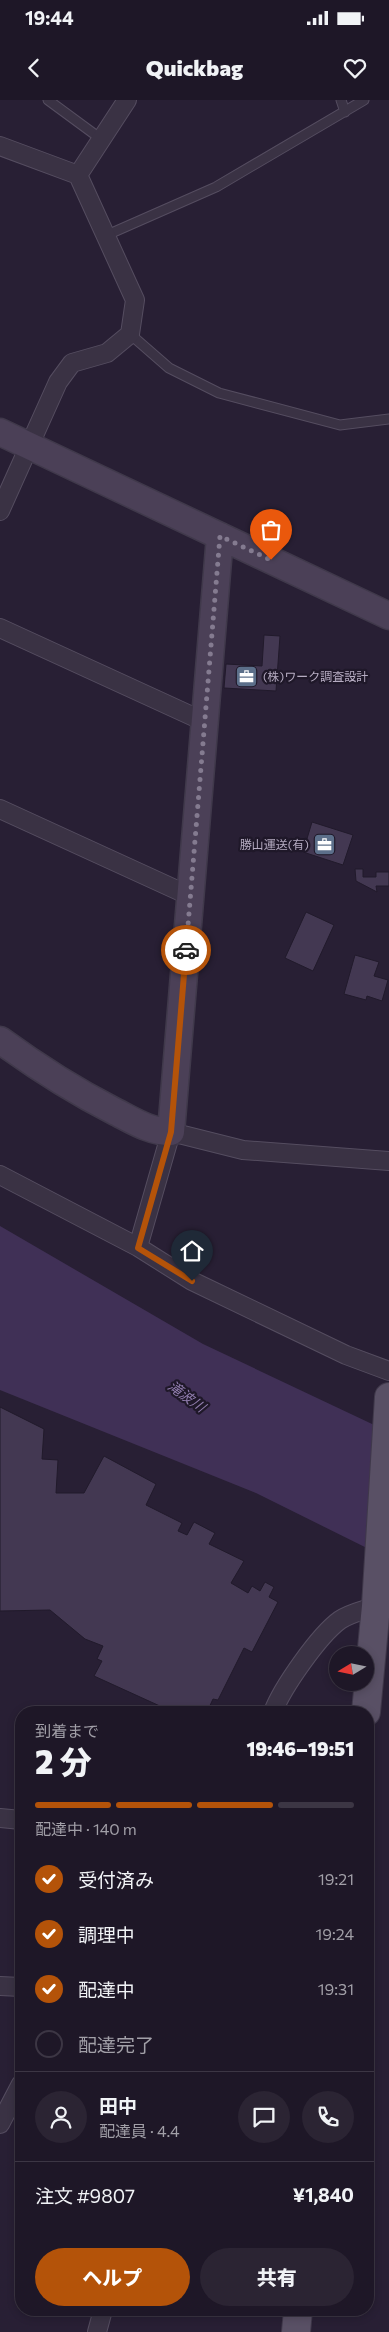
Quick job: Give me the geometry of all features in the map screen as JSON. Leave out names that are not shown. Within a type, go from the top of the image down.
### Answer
[{"type":"main road","points":[[367,1706],[379,1566],[389,1397]]},
{"type":"main road","points":[[296,2332],[297,2316]]},
{"type":"street","points":[[78,175],[126,100]]},
{"type":"street","points":[[0,146],[78,175],[135,300],[130,334],[107,353],[72,363],[58,382],[0,511]]},
{"type":"street","points":[[0,432],[389,616]]},
{"type":"street","points":[[138,1248],[171,1132],[220,536]]},
{"type":"street","points":[[0,628],[204,722]]},
{"type":"street","points":[[0,809],[190,896]]},
{"type":"street","points":[[0,1040],[67,1087],[161,1132],[171,1132],[243,1150],[389,1161]]},
{"type":"street","points":[[0,1175],[138,1248],[192,1281],[346,1355],[389,1371]]},
{"type":"street","points":[[275,1706],[279,1697],[330,1628],[343,1618],[376,1606]]},
{"type":"street","points":[[0,1818],[15,1819]]},
{"type":"street","points":[[0,1986],[15,1987]]},
{"type":"street","points":[[0,2124],[15,2095]]},
{"type":"street","points":[[97,2332],[101,2316]]},
{"type":"lane","points":[[48,100],[101,139]]},
{"type":"lane","points":[[341,100],[345,112]]},
{"type":"lane","points":[[107,235],[216,187],[364,100]]},
{"type":"lane","points":[[130,334],[169,368],[219,393],[340,425],[389,420]]},
{"type":"water","name":"滝波川","points":[[0,1226],[203,1344],[389,1432],[389,1559],[256,1493],[0,1390]]},
{"type":"building","points":[[264,635],[280,636],[276,691],[224,688],[226,664],[262,666]]},
{"type":"building","points":[[312,822],[353,835],[343,865],[303,852]]},
{"type":"building","points":[[355,869],[363,869],[363,877],[376,877],[376,872],[389,872],[389,886],[376,886],[377,892],[356,881]]},
{"type":"building","points":[[306,912],[334,925],[313,971],[285,958]]},
{"type":"building","points":[[355,955],[379,962],[374,976],[388,980],[382,1001],[367,996],[366,1000],[344,994]]},
{"type":"building","points":[[0,1407],[44,1429],[42,1459],[58,1460],[56,1493],[84,1493],[104,1456],[156,1484],[146,1505],[182,1523],[178,1531],[187,1535],[194,1522],[215,1533],[209,1544],[244,1561],[231,1583],[248,1593],[252,1586],[260,1591],[265,1582],[274,1587],[269,1597],[278,1602],[252,1652],[244,1648],[218,1700],[213,1699],[210,1706],[160,1706],[94,1676],[102,1661],[97,1659],[103,1646],[85,1639],[50,1610],[0,1611]]},
{"type":"way so far","points":[[186,950],[220,536],[271,560]]},
{"type":"place","name":"(株)ワーク調査設計","points":[[247,676]]},
{"type":"place","name":"勝山運送(有)","points":[[325,844]]},
{"type":"route","points":[[186,950],[171,1132],[138,1248],[192,1281]]}]
